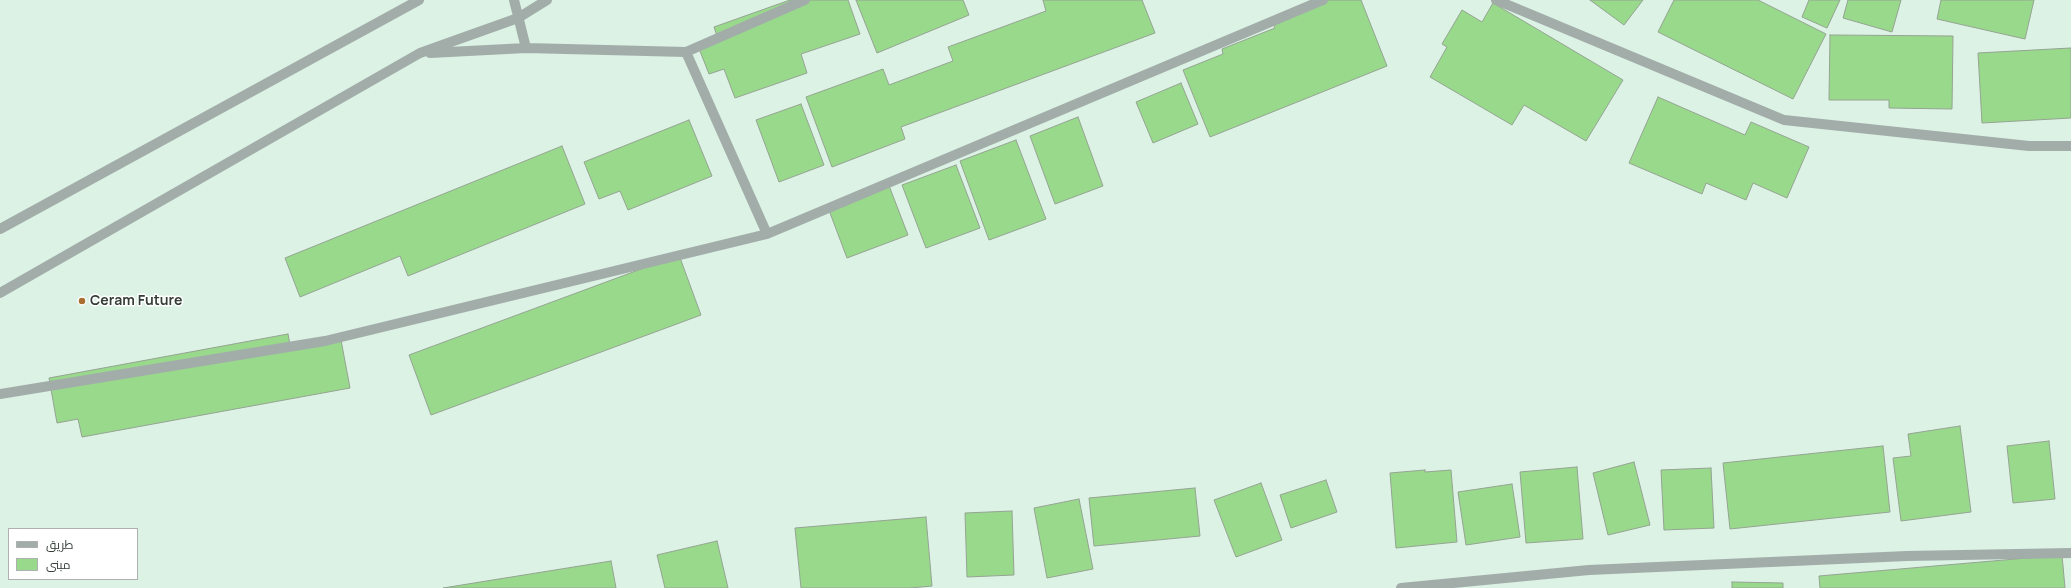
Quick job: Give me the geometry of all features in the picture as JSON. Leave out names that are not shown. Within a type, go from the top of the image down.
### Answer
[{"type":"street","points":[[0,229],[419,0]]},
{"type":"street","points":[[514,0],[526,48]]},
{"type":"street","points":[[0,293],[420,53],[518,18],[546,0]]},
{"type":"street","points":[[420,53],[526,48],[686,52],[805,0]]},
{"type":"street","points":[[0,394],[325,341],[767,234],[1323,0]]},
{"type":"street","points":[[1496,0],[1784,120],[2029,146],[2071,146]]},
{"type":"street","points":[[686,52],[767,234]]},
{"type":"street","points":[[1401,588],[1588,570],[1908,556],[2071,553]]},
{"type":"building","points":[[790,0],[848,0],[860,34],[801,54],[807,73],[735,98],[724,69],[709,74],[698,46],[718,39],[714,27]]},
{"type":"building","points":[[856,0],[963,0],[969,15],[877,53]]},
{"type":"building","points":[[1043,0],[1142,0],[1155,33],[901,127],[905,139],[832,167],[806,97],[883,69],[889,85],[953,61],[948,47],[1046,11]]},
{"type":"building","points":[[1318,0],[1361,0],[1387,66],[1210,137],[1183,70],[1223,54],[1222,49],[1275,28],[1271,19]]},
{"type":"building","points":[[1590,0],[1643,0],[1624,25]]},
{"type":"building","points":[[1674,0],[1758,0],[1826,34],[1793,99],[1658,32]]},
{"type":"building","points":[[1809,0],[1840,0],[1827,28],[1802,17]]},
{"type":"building","points":[[1848,0],[1901,0],[1892,32],[1843,18]]},
{"type":"building","points":[[1941,0],[2034,0],[2025,39],[1937,19]]},
{"type":"building","points":[[1493,3],[1623,80],[1586,141],[1524,105],[1512,125],[1430,77],[1447,47],[1442,44],[1462,10],[1482,22]]},
{"type":"building","points":[[1830,35],[1953,36],[1952,109],[1889,108],[1889,100],[1829,100]]},
{"type":"building","points":[[2071,48],[2071,118],[1982,123],[1978,53]]},
{"type":"building","points":[[1181,83],[1198,124],[1153,143],[1136,102]]},
{"type":"building","points":[[1658,97],[1745,135],[1751,122],[1809,147],[1787,198],[1753,183],[1746,200],[1706,183],[1702,194],[1629,163]]},
{"type":"building","points":[[801,104],[824,165],[779,182],[756,120]]},
{"type":"building","points":[[1078,117],[1103,186],[1055,204],[1030,136]]},
{"type":"building","points":[[689,120],[712,176],[628,210],[620,191],[599,199],[584,162]]},
{"type":"building","points":[[1016,140],[1046,219],[989,240],[960,161]]},
{"type":"building","points":[[562,146],[585,204],[408,276],[400,256],[300,297],[285,258]]},
{"type":"building","points":[[956,165],[980,228],[926,248],[902,185]]},
{"type":"building","points":[[888,183],[908,235],[847,258],[827,205]]},
{"type":"building","points":[[679,255],[701,315],[431,415],[409,355]]},
{"type":"building","points":[[288,334],[291,350],[341,340],[350,388],[82,437],[78,419],[57,423],[49,378]]},
{"type":"building","points":[[1960,426],[1971,512],[1901,521],[1893,458],[1911,456],[1908,434]]},
{"type":"building","points":[[2049,441],[2055,499],[2013,503],[2007,446]]},
{"type":"building","points":[[1883,446],[1890,512],[1730,529],[1723,463]]},
{"type":"building","points":[[1634,462],[1650,525],[1608,535],[1593,473]]},
{"type":"building","points":[[1577,467],[1583,539],[1526,543],[1520,472]]},
{"type":"building","points":[[1711,468],[1714,528],[1664,530],[1661,470]]},
{"type":"building","points":[[1425,470],[1425,472],[1451,470],[1457,542],[1396,548],[1390,473]]},
{"type":"building","points":[[1326,480],[1337,512],[1291,528],[1280,495]]},
{"type":"building","points":[[1261,483],[1282,540],[1236,557],[1214,500]]},
{"type":"building","points":[[1512,484],[1520,537],[1466,545],[1458,492]]},
{"type":"building","points":[[1195,488],[1200,536],[1094,546],[1089,498]]},
{"type":"building","points":[[1079,499],[1093,569],[1047,578],[1034,508]]},
{"type":"building","points":[[1012,511],[1014,575],[967,577],[965,513]]},
{"type":"building","points":[[926,517],[932,586],[910,588],[801,588],[795,528]]},
{"type":"building","points":[[717,541],[728,588],[665,588],[657,555]]},
{"type":"building","points":[[2062,555],[2065,588],[1820,588],[1819,576]]},
{"type":"building","points":[[611,561],[616,588],[443,588]]},
{"type":"building","points":[[1732,582],[1783,583],[1783,588],[1732,588]]},
{"type":"place","name":"Ceram Future","points":[[82,301]]}]
